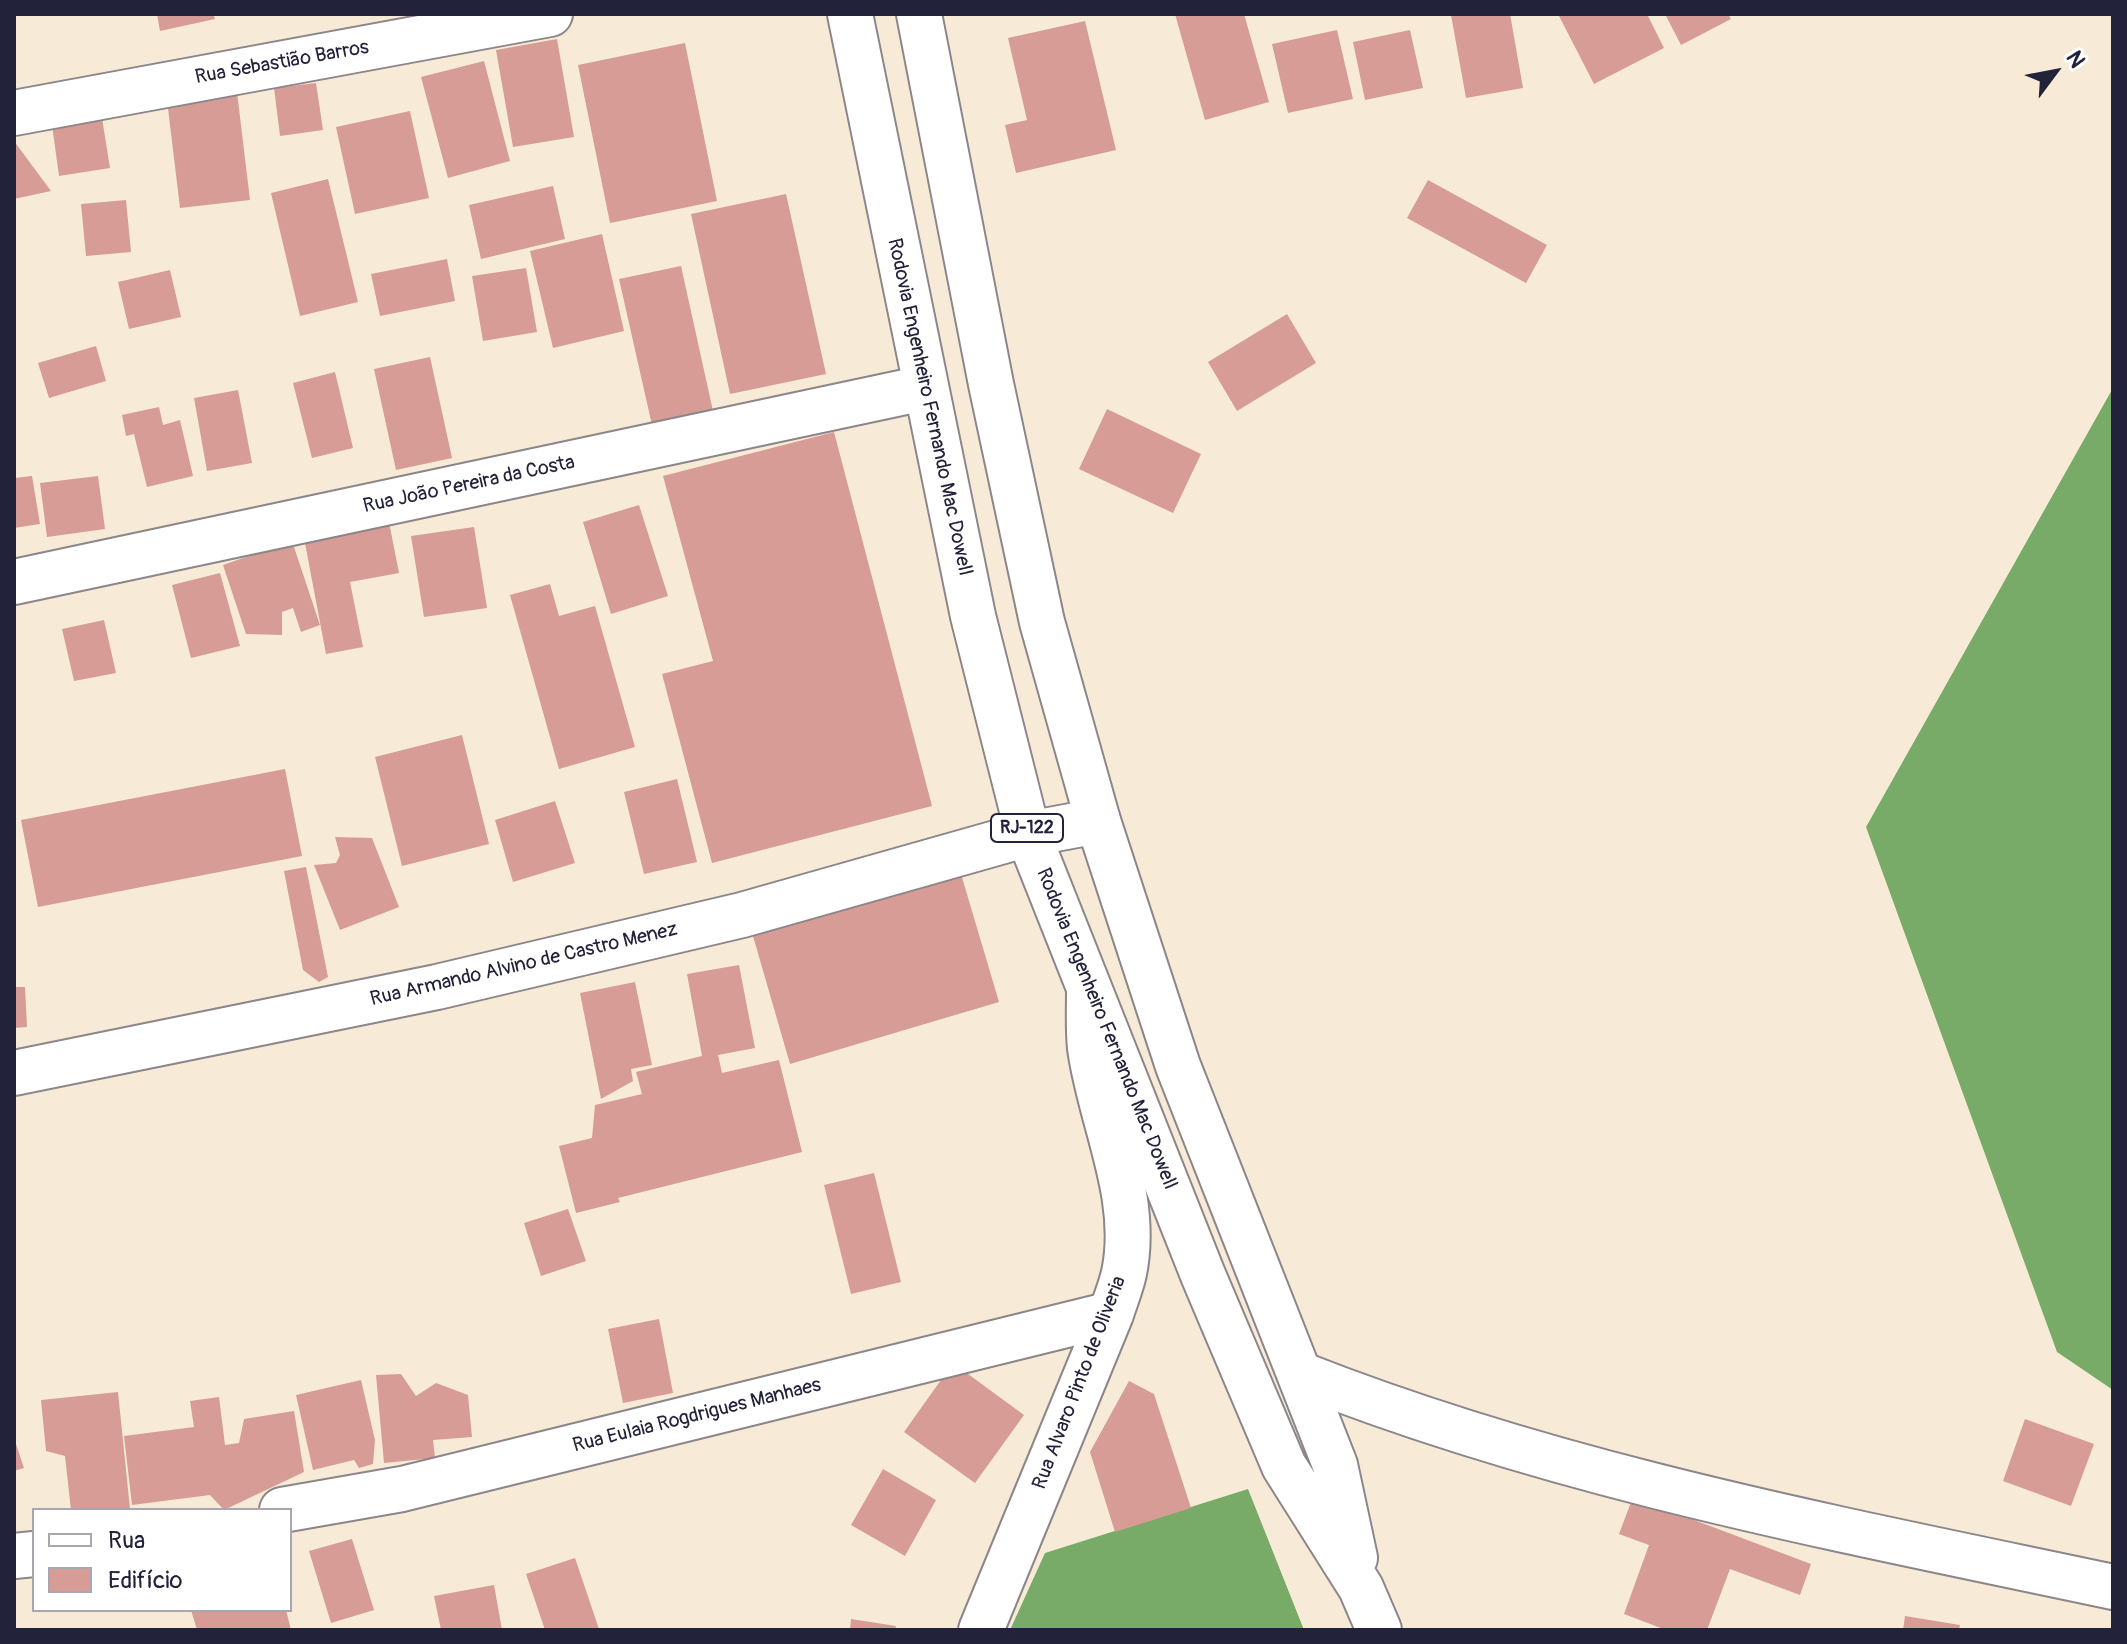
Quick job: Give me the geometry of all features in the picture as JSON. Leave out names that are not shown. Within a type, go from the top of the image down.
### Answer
[{"type":"street","name":"Rua Sebastião Barros","points":[[14,113],[550,14]]},
{"type":"street","name":"Rodovia Engenheiro Fernando Mac Dowell","points":[[850,14],[973,616],[1028,834],[1203,1275],[1284,1466],[1361,1588],[1379,1630]]},
{"type":"street","name":"Rodovia Engenheiro Fernando Mac Dowell","points":[[919,14],[991,384],[1036,592],[1098,821],[1178,1066],[1335,1465],[1361,1588]]},
{"type":"street","name":"Rua João Pereira da Costa","points":[[14,582],[924,388]]},
{"type":"street","name":"Rua Armando Alvino de Castro Menez","points":[[14,1073],[437,987],[711,922],[1028,834],[1098,821]]},
{"type":"street","name":"Rua Alvaro Pinto de Oliveria","points":[[981,1630],[1111,1314],[1124,1271],[1126,1218],[1118,1159],[1098,1090],[1090,1045],[1089,985]]},
{"type":"street","name":"Rua Eulaia Rogdrigues Manhaes","points":[[292,1508],[402,1489],[1111,1314]]},
{"type":"street","points":[[1300,1374],[1396,1411],[1689,1496],[2113,1587]]},
{"type":"green space","points":[[2113,388],[2113,1390],[2057,1352],[1866,827]]},
{"type":"green space","points":[[1248,1489],[1304,1630],[1010,1630],[1045,1553]]},
{"type":"building","points":[[157,14],[213,14],[215,19],[160,31]]},
{"type":"building","points":[[1175,14],[1244,14],[1269,102],[1205,120]]},
{"type":"building","points":[[1510,14],[1523,88],[1466,98],[1451,15]]},
{"type":"building","points":[[1558,14],[1647,14],[1664,48],[1594,84]]},
{"type":"building","points":[[1665,14],[1728,14],[1731,19],[1681,45]]},
{"type":"building","points":[[1085,21],[1116,150],[1016,173],[1005,125],[1027,120],[1008,38]]},
{"type":"building","points":[[1337,30],[1353,99],[1288,113],[1272,44]]},
{"type":"building","points":[[1410,30],[1423,88],[1365,100],[1353,42]]},
{"type":"building","points":[[557,39],[574,137],[513,147],[496,50]]},
{"type":"building","points":[[685,43],[717,201],[610,223],[578,65]]},
{"type":"building","points":[[484,61],[510,161],[448,178],[421,77]]},
{"type":"building","points":[[316,83],[323,130],[280,136],[274,88]]},
{"type":"building","points":[[237,92],[250,200],[180,208],[167,100]]},
{"type":"building","points":[[410,111],[429,198],[355,214],[336,127]]},
{"type":"building","points":[[102,118],[110,168],[59,176],[52,125]]},
{"type":"building","points":[[14,141],[51,191],[14,199]]},
{"type":"building","points":[[328,179],[358,302],[300,316],[271,193]]},
{"type":"building","points":[[1428,180],[1547,245],[1526,283],[1407,218]]},
{"type":"building","points":[[553,186],[565,239],[481,259],[469,205]]},
{"type":"building","points":[[786,194],[826,374],[730,394],[691,214]]},
{"type":"building","points":[[126,200],[131,252],[86,256],[81,204]]},
{"type":"building","points":[[602,234],[624,331],[553,348],[530,251]]},
{"type":"building","points":[[447,259],[455,301],[380,316],[371,274]]},
{"type":"building","points":[[681,266],[713,411],[652,425],[619,279]]},
{"type":"building","points":[[526,268],[537,332],[483,341],[472,276]]},
{"type":"building","points":[[170,270],[181,317],[129,329],[118,282]]},
{"type":"building","points":[[1287,314],[1316,363],[1237,411],[1208,362]]},
{"type":"building","points":[[96,346],[106,381],[49,398],[38,363]]},
{"type":"building","points":[[430,357],[452,458],[396,470],[374,369]]},
{"type":"building","points":[[335,372],[353,448],[312,458],[293,383]]},
{"type":"building","points":[[238,390],[252,463],[207,471],[194,398]]},
{"type":"building","points":[[159,407],[163,425],[180,420],[193,476],[147,487],[134,434],[126,436],[122,415]]},
{"type":"building","points":[[1107,409],[1201,454],[1173,513],[1079,469]]},
{"type":"building","points":[[834,432],[932,806],[712,863],[662,674],[713,661],[663,476]]},
{"type":"building","points":[[32,476],[40,524],[14,528],[14,478]]},
{"type":"building","points":[[98,476],[105,529],[47,537],[40,483]]},
{"type":"building","points":[[639,505],[668,596],[611,614],[583,522]]},
{"type":"building","points":[[389,522],[399,573],[350,582],[363,647],[326,654],[304,538]]},
{"type":"building","points":[[474,527],[487,608],[424,617],[411,536]]},
{"type":"building","points":[[292,541],[320,625],[301,632],[293,608],[282,612],[282,635],[246,634],[223,565]]},
{"type":"building","points":[[220,573],[240,646],[191,658],[172,585]]},
{"type":"building","points":[[550,584],[559,616],[595,606],[635,747],[559,769],[510,595]]},
{"type":"building","points":[[104,620],[116,673],[74,681],[62,629]]},
{"type":"building","points":[[462,735],[489,844],[402,866],[375,757]]},
{"type":"building","points":[[285,769],[302,856],[38,907],[21,820]]},
{"type":"building","points":[[677,779],[697,862],[644,874],[624,792]]},
{"type":"building","points":[[555,801],[575,863],[513,882],[495,820]]},
{"type":"building","points":[[335,837],[372,838],[399,907],[340,930],[314,865],[336,863],[340,855]]},
{"type":"building","points":[[306,867],[328,977],[319,982],[303,970],[284,871]]},
{"type":"building","points":[[961,874],[999,1002],[790,1064],[753,936]]},
{"type":"building","points":[[739,965],[755,1048],[718,1055],[722,1073],[779,1060],[802,1152],[618,1198],[620,1202],[576,1213],[559,1146],[592,1138],[595,1105],[642,1094],[636,1072],[702,1056],[687,974]]},
{"type":"building","points":[[635,982],[652,1065],[631,1069],[633,1081],[601,1099],[580,993]]},
{"type":"building","points":[[14,987],[25,987],[27,1027],[14,1028]]},
{"type":"building","points":[[874,1173],[901,1282],[851,1294],[824,1185]]},
{"type":"building","points":[[568,1209],[586,1261],[541,1276],[524,1223]]},
{"type":"building","points":[[659,1319],[673,1393],[623,1403],[608,1329]]},
{"type":"building","points":[[953,1363],[1024,1415],[975,1483],[904,1432]]},
{"type":"building","points":[[401,1374],[416,1396],[436,1383],[468,1395],[472,1437],[433,1440],[435,1458],[384,1463],[376,1375]]},
{"type":"building","points":[[361,1380],[375,1440],[373,1464],[359,1468],[354,1460],[313,1470],[296,1395]]},
{"type":"building","points":[[1129,1381],[1154,1394],[1191,1508],[1115,1532],[1090,1452]]},
{"type":"building","points":[[118,1392],[130,1508],[71,1508],[65,1456],[46,1451],[41,1400]]},
{"type":"building","points":[[219,1397],[225,1445],[239,1443],[244,1419],[294,1411],[304,1472],[228,1508],[222,1508],[210,1495],[132,1505],[124,1436],[194,1427],[190,1401]]},
{"type":"building","points":[[2025,1419],[2094,1444],[2071,1506],[2003,1481]]},
{"type":"building","points":[[14,1438],[24,1468],[14,1471]]},
{"type":"building","points":[[883,1469],[936,1500],[905,1556],[851,1525]]},
{"type":"building","points":[[1633,1497],[1811,1564],[1800,1595],[1730,1569],[1707,1630],[1666,1630],[1624,1614],[1649,1545],[1619,1534]]},
{"type":"building","points":[[352,1539],[374,1610],[331,1623],[309,1551]]},
{"type":"building","points":[[575,1558],[599,1629],[545,1630],[526,1574]]},
{"type":"building","points":[[494,1585],[502,1630],[441,1630],[434,1596]]},
{"type":"building","points":[[192,1612],[286,1612],[291,1630],[197,1630]]},
{"type":"building","points":[[1905,1616],[1960,1625],[1959,1630],[1903,1630]]},
{"type":"building","points":[[851,1619],[896,1626],[895,1630],[850,1630]]}]
